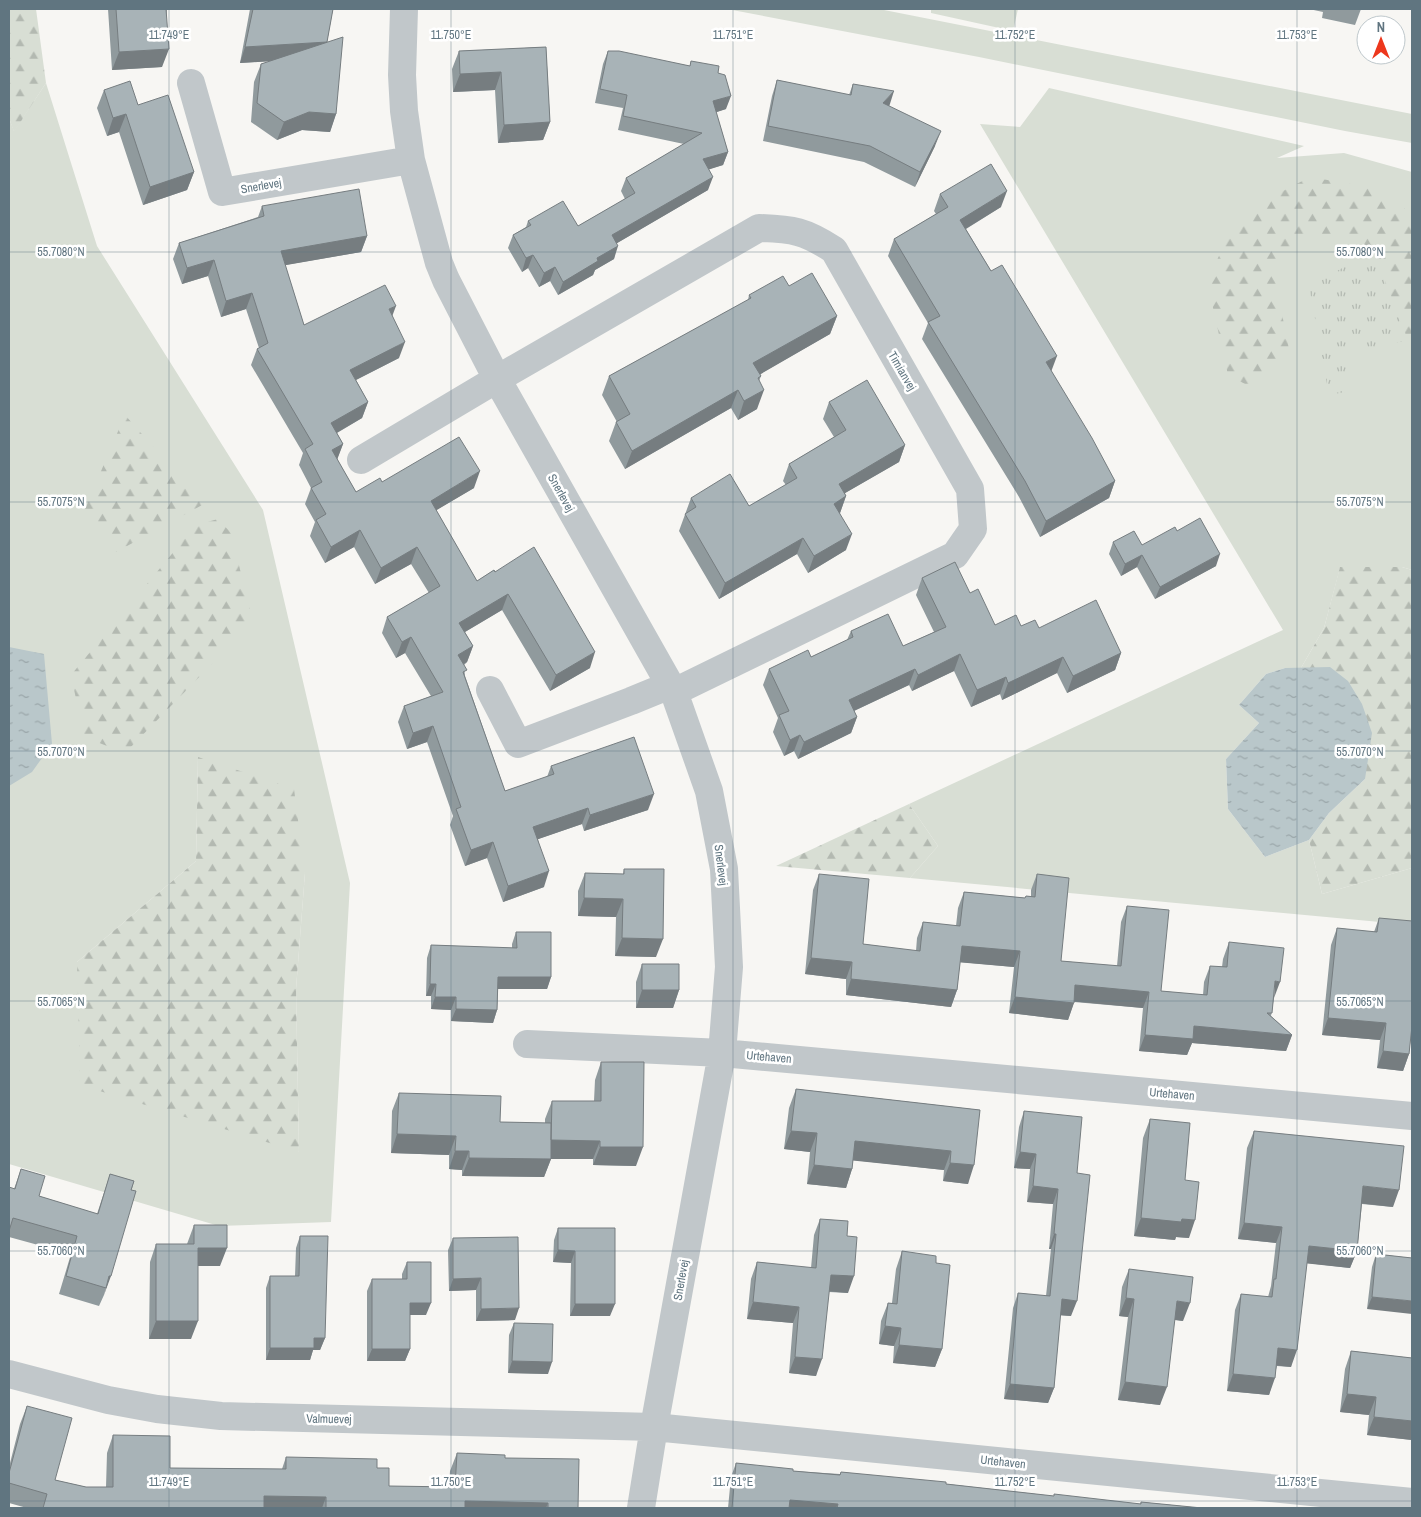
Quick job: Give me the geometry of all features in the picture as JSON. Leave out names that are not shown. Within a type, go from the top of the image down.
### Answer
[{"type":"street","name":"Snerlevej","points":[[404,9],[402,75],[404,111],[411,160],[439,263],[497,379],[672,689],[709,791],[724,869],[729,967],[722,1053],[641,1508]]},
{"type":"street","name":"Snerlevej","points":[[191,83],[222,192],[411,160]]},
{"type":"street","name":"Timianvej","points":[[497,379],[759,228],[786,229],[813,236],[834,250],[970,489],[973,528],[955,555],[672,689]]},
{"type":"street","points":[[361,460],[497,379]]},
{"type":"street","points":[[490,690],[518,744],[631,701],[672,689]]},
{"type":"street","points":[[527,1044],[722,1053]]},
{"type":"street","name":"Urtehaven","points":[[722,1053],[1412,1116]]},
{"type":"street","name":"Valmuevej","points":[[9,1374],[108,1400],[157,1409],[220,1416],[654,1427]]},
{"type":"street","name":"Urtehaven","points":[[654,1427],[1412,1502]]},
{"type":"green space","points":[[9,9],[36,9],[46,83],[14,132],[9,118]]},
{"type":"green space","points":[[727,9],[879,9],[1412,114],[1412,143],[979,57]]},
{"type":"green space","points":[[931,9],[1018,9],[1013,31],[931,13]]},
{"type":"green space","points":[[46,83],[97,246],[263,510],[350,883],[331,1222],[219,1226],[9,1164],[9,118],[14,131]],"holes":[[[198,758],[305,873],[296,989],[299,1152],[77,962],[196,861]]]},
{"type":"green space","points":[[1049,88],[1304,146],[1277,158],[1344,153],[1412,172],[1412,570],[1402,567],[1340,568],[1324,628],[1301,668],[1285,668],[1266,674],[1239,705],[1259,723],[1226,759],[1228,809],[1265,857],[1309,840],[1322,894],[1412,868],[1412,925],[910,878],[938,846],[909,804],[1283,630],[980,124],[1020,127]]},
{"type":"green space","points":[[1310,177],[1368,187],[1412,213],[1412,346],[1410,346],[1374,251],[1344,232],[1302,238],[1272,264],[1291,359],[1247,385],[1228,375],[1207,281],[1239,214]]},
{"type":"green space","points":[[1374,251],[1407,340],[1350,354],[1346,370],[1350,391],[1329,395],[1309,286]]},
{"type":"green space","points":[[125,415],[204,504],[116,552],[84,511]]},
{"type":"green space","points":[[218,519],[231,533],[253,622],[125,753],[84,737],[71,675],[196,525]]},
{"type":"green space","points":[[1340,567],[1402,567],[1412,570],[1412,868],[1322,894],[1309,840],[1329,813],[1365,779],[1301,668],[1324,628]]},
{"type":"green space","points":[[198,757],[294,789],[305,873],[296,989],[299,1152],[80,1085],[77,962],[196,861]]},
{"type":"green space","points":[[909,804],[938,846],[910,878],[776,866]]},
{"type":"water","points":[[9,647],[44,654],[52,744],[32,772],[9,786]]},
{"type":"water","points":[[1330,667],[1348,681],[1362,704],[1372,733],[1365,779],[1329,813],[1309,840],[1265,857],[1228,809],[1226,759],[1259,723],[1239,705],[1266,674],[1285,668]]},
{"type":"building","points":[[116,9],[166,9],[169,49],[119,52]]},
{"type":"building","points":[[253,9],[333,9],[327,42],[245,47]]},
{"type":"building","points":[[343,37],[336,114],[309,112],[284,122],[257,103],[261,64]]},
{"type":"building","points":[[546,47],[550,122],[504,125],[501,72],[460,74],[459,51]]},
{"type":"building","points":[[608,51],[619,51],[690,66],[691,61],[719,66],[718,73],[725,75],[731,96],[713,101],[728,152],[703,159],[713,177],[612,235],[618,246],[597,258],[598,261],[563,282],[555,267],[544,273],[533,255],[526,258],[513,235],[531,225],[528,221],[563,201],[578,226],[635,193],[626,178],[702,133],[623,116],[627,95],[600,89]]},
{"type":"building","points":[[777,80],[851,95],[853,84],[894,91],[883,103],[941,131],[920,172],[870,146],[768,126]]},
{"type":"building","points":[[130,81],[138,105],[168,95],[194,172],[150,187],[126,114],[113,118],[104,90]]},
{"type":"building","points":[[991,164],[1007,191],[960,220],[991,271],[1002,265],[1057,356],[1046,362],[1092,438],[1115,481],[1046,521],[1025,481],[928,322],[940,316],[894,239],[948,207],[940,194]]},
{"type":"building","points":[[359,189],[367,236],[281,251],[304,325],[385,285],[396,306],[389,309],[405,342],[350,370],[368,402],[331,423],[343,444],[332,450],[356,492],[380,478],[382,482],[459,437],[480,471],[431,501],[477,581],[534,547],[595,652],[556,675],[508,594],[459,623],[473,646],[458,655],[467,670],[463,672],[505,791],[554,774],[551,766],[634,737],[654,794],[590,815],[588,808],[533,827],[549,871],[508,886],[493,842],[471,850],[456,809],[461,807],[433,726],[413,733],[404,706],[443,692],[411,637],[402,642],[387,617],[440,586],[417,547],[381,568],[360,530],[331,547],[316,520],[326,514],[311,488],[322,482],[305,449],[313,444],[257,349],[268,343],[252,293],[226,301],[214,260],[187,268],[179,243],[264,216],[262,206]]},
{"type":"building","points":[[812,273],[837,316],[753,363],[761,376],[758,378],[764,390],[744,401],[738,390],[632,451],[616,422],[630,414],[609,376],[751,298],[749,295],[783,276],[789,286]]},
{"type":"building","points":[[867,380],[905,445],[839,484],[846,496],[834,504],[852,534],[814,556],[803,538],[725,583],[685,514],[696,507],[691,498],[730,474],[749,506],[797,478],[789,464],[846,430],[829,402]]},
{"type":"building","points":[[1200,518],[1220,554],[1160,587],[1142,555],[1125,564],[1113,542],[1134,531],[1142,545],[1175,527],[1177,531]]},
{"type":"building","points":[[955,562],[970,593],[978,589],[995,625],[1016,615],[1021,626],[1035,620],[1039,628],[1096,600],[1121,653],[1073,676],[1063,657],[1008,683],[1006,677],[977,690],[960,654],[918,675],[915,669],[849,700],[857,717],[804,742],[800,735],[790,740],[779,715],[789,711],[769,669],[808,650],[811,657],[853,637],[851,631],[888,614],[903,646],[946,627],[922,578]]},
{"type":"building","points":[[624,869],[664,869],[663,939],[622,938],[623,899],[584,898],[585,873],[624,874]]},
{"type":"building","points":[[819,874],[869,879],[863,944],[920,951],[923,922],[960,926],[964,892],[1025,898],[1026,896],[1035,897],[1037,874],[1069,878],[1061,961],[1121,966],[1127,906],[1169,910],[1161,991],[1207,995],[1210,966],[1227,967],[1229,942],[1284,948],[1280,982],[1275,981],[1272,1013],[1267,1013],[1292,1035],[1194,1026],[1193,1039],[1145,1035],[1149,992],[1075,985],[1074,1003],[1015,997],[1020,951],[962,946],[957,990],[851,979],[852,962],[811,958]]},
{"type":"building","points":[[1379,918],[1412,921],[1412,1026],[1409,1054],[1383,1051],[1386,1023],[1328,1018],[1337,928],[1377,932]]},
{"type":"building","points":[[516,932],[551,932],[551,977],[498,977],[497,1010],[456,1009],[456,997],[435,997],[436,984],[430,984],[431,945],[517,948]]},
{"type":"building","points":[[642,964],[679,964],[679,990],[642,990]]},
{"type":"building","points":[[601,1062],[644,1062],[643,1147],[600,1147],[600,1141],[551,1140],[552,1101],[601,1101]]},
{"type":"building","points":[[796,1089],[980,1110],[974,1165],[950,1163],[951,1151],[855,1141],[852,1169],[814,1165],[817,1133],[791,1131]]},
{"type":"building","points":[[399,1093],[501,1096],[500,1122],[551,1123],[551,1159],[469,1158],[469,1151],[455,1151],[456,1136],[397,1134]]},
{"type":"building","points":[[1024,1111],[1082,1117],[1077,1173],[1090,1175],[1077,1301],[1062,1299],[1054,1388],[1010,1384],[1018,1293],[1050,1296],[1056,1234],[1054,1234],[1058,1189],[1033,1186],[1036,1154],[1020,1152]]},
{"type":"building","points":[[1150,1119],[1190,1123],[1185,1180],[1199,1182],[1195,1220],[1182,1219],[1181,1222],[1141,1218]]},
{"type":"building","points":[[1254,1131],[1404,1146],[1399,1190],[1363,1186],[1357,1251],[1309,1246],[1297,1350],[1278,1348],[1275,1378],[1233,1374],[1241,1294],[1272,1297],[1282,1227],[1244,1223]]},
{"type":"building","points":[[21,1169],[45,1176],[39,1196],[98,1214],[110,1174],[134,1181],[131,1190],[136,1191],[106,1288],[66,1276],[77,1236],[13,1218],[9,1231],[9,1187],[15,1189]]},
{"type":"building","points":[[820,1219],[848,1221],[847,1236],[857,1237],[854,1276],[831,1275],[822,1359],[795,1357],[799,1307],[753,1302],[757,1262],[816,1268]]},
{"type":"building","points":[[194,1225],[227,1225],[227,1248],[198,1248],[198,1321],[156,1321],[156,1244],[194,1244]]},
{"type":"building","points":[[558,1228],[615,1228],[615,1304],[575,1304],[575,1251],[558,1250]]},
{"type":"building","points":[[300,1236],[328,1236],[325,1338],[314,1338],[314,1348],[270,1348],[270,1276],[299,1276]]},
{"type":"building","points":[[518,1237],[519,1308],[481,1309],[481,1278],[453,1279],[453,1238]]},
{"type":"building","points":[[902,1251],[936,1256],[936,1263],[950,1265],[942,1349],[899,1345],[901,1328],[885,1326],[888,1303],[897,1304]]},
{"type":"building","points":[[1376,1254],[1412,1258],[1412,1301],[1372,1297]]},
{"type":"building","points":[[407,1262],[431,1262],[431,1303],[410,1303],[410,1349],[372,1349],[372,1279],[407,1279]]},
{"type":"building","points":[[1129,1269],[1193,1277],[1190,1303],[1177,1301],[1167,1387],[1125,1382],[1134,1299],[1126,1298]]},
{"type":"building","points":[[514,1323],[553,1324],[552,1362],[512,1361]]},
{"type":"building","points":[[1351,1351],[1412,1358],[1412,1421],[1374,1417],[1376,1397],[1347,1394]]},
{"type":"building","points":[[27,1406],[72,1418],[55,1480],[86,1487],[113,1487],[113,1435],[170,1436],[170,1468],[286,1469],[286,1457],[377,1459],[377,1468],[389,1468],[389,1486],[455,1487],[457,1453],[505,1455],[505,1458],[579,1459],[578,1508],[548,1508],[548,1503],[465,1501],[465,1508],[326,1508],[326,1497],[264,1496],[264,1508],[43,1508],[47,1494],[9,1483],[9,1473]]},
{"type":"building","points":[[736,1463],[793,1469],[793,1471],[840,1475],[841,1472],[946,1482],[946,1484],[1054,1496],[1054,1494],[1141,1504],[1141,1502],[1202,1508],[837,1508],[838,1504],[790,1500],[789,1508],[732,1508]]}]
